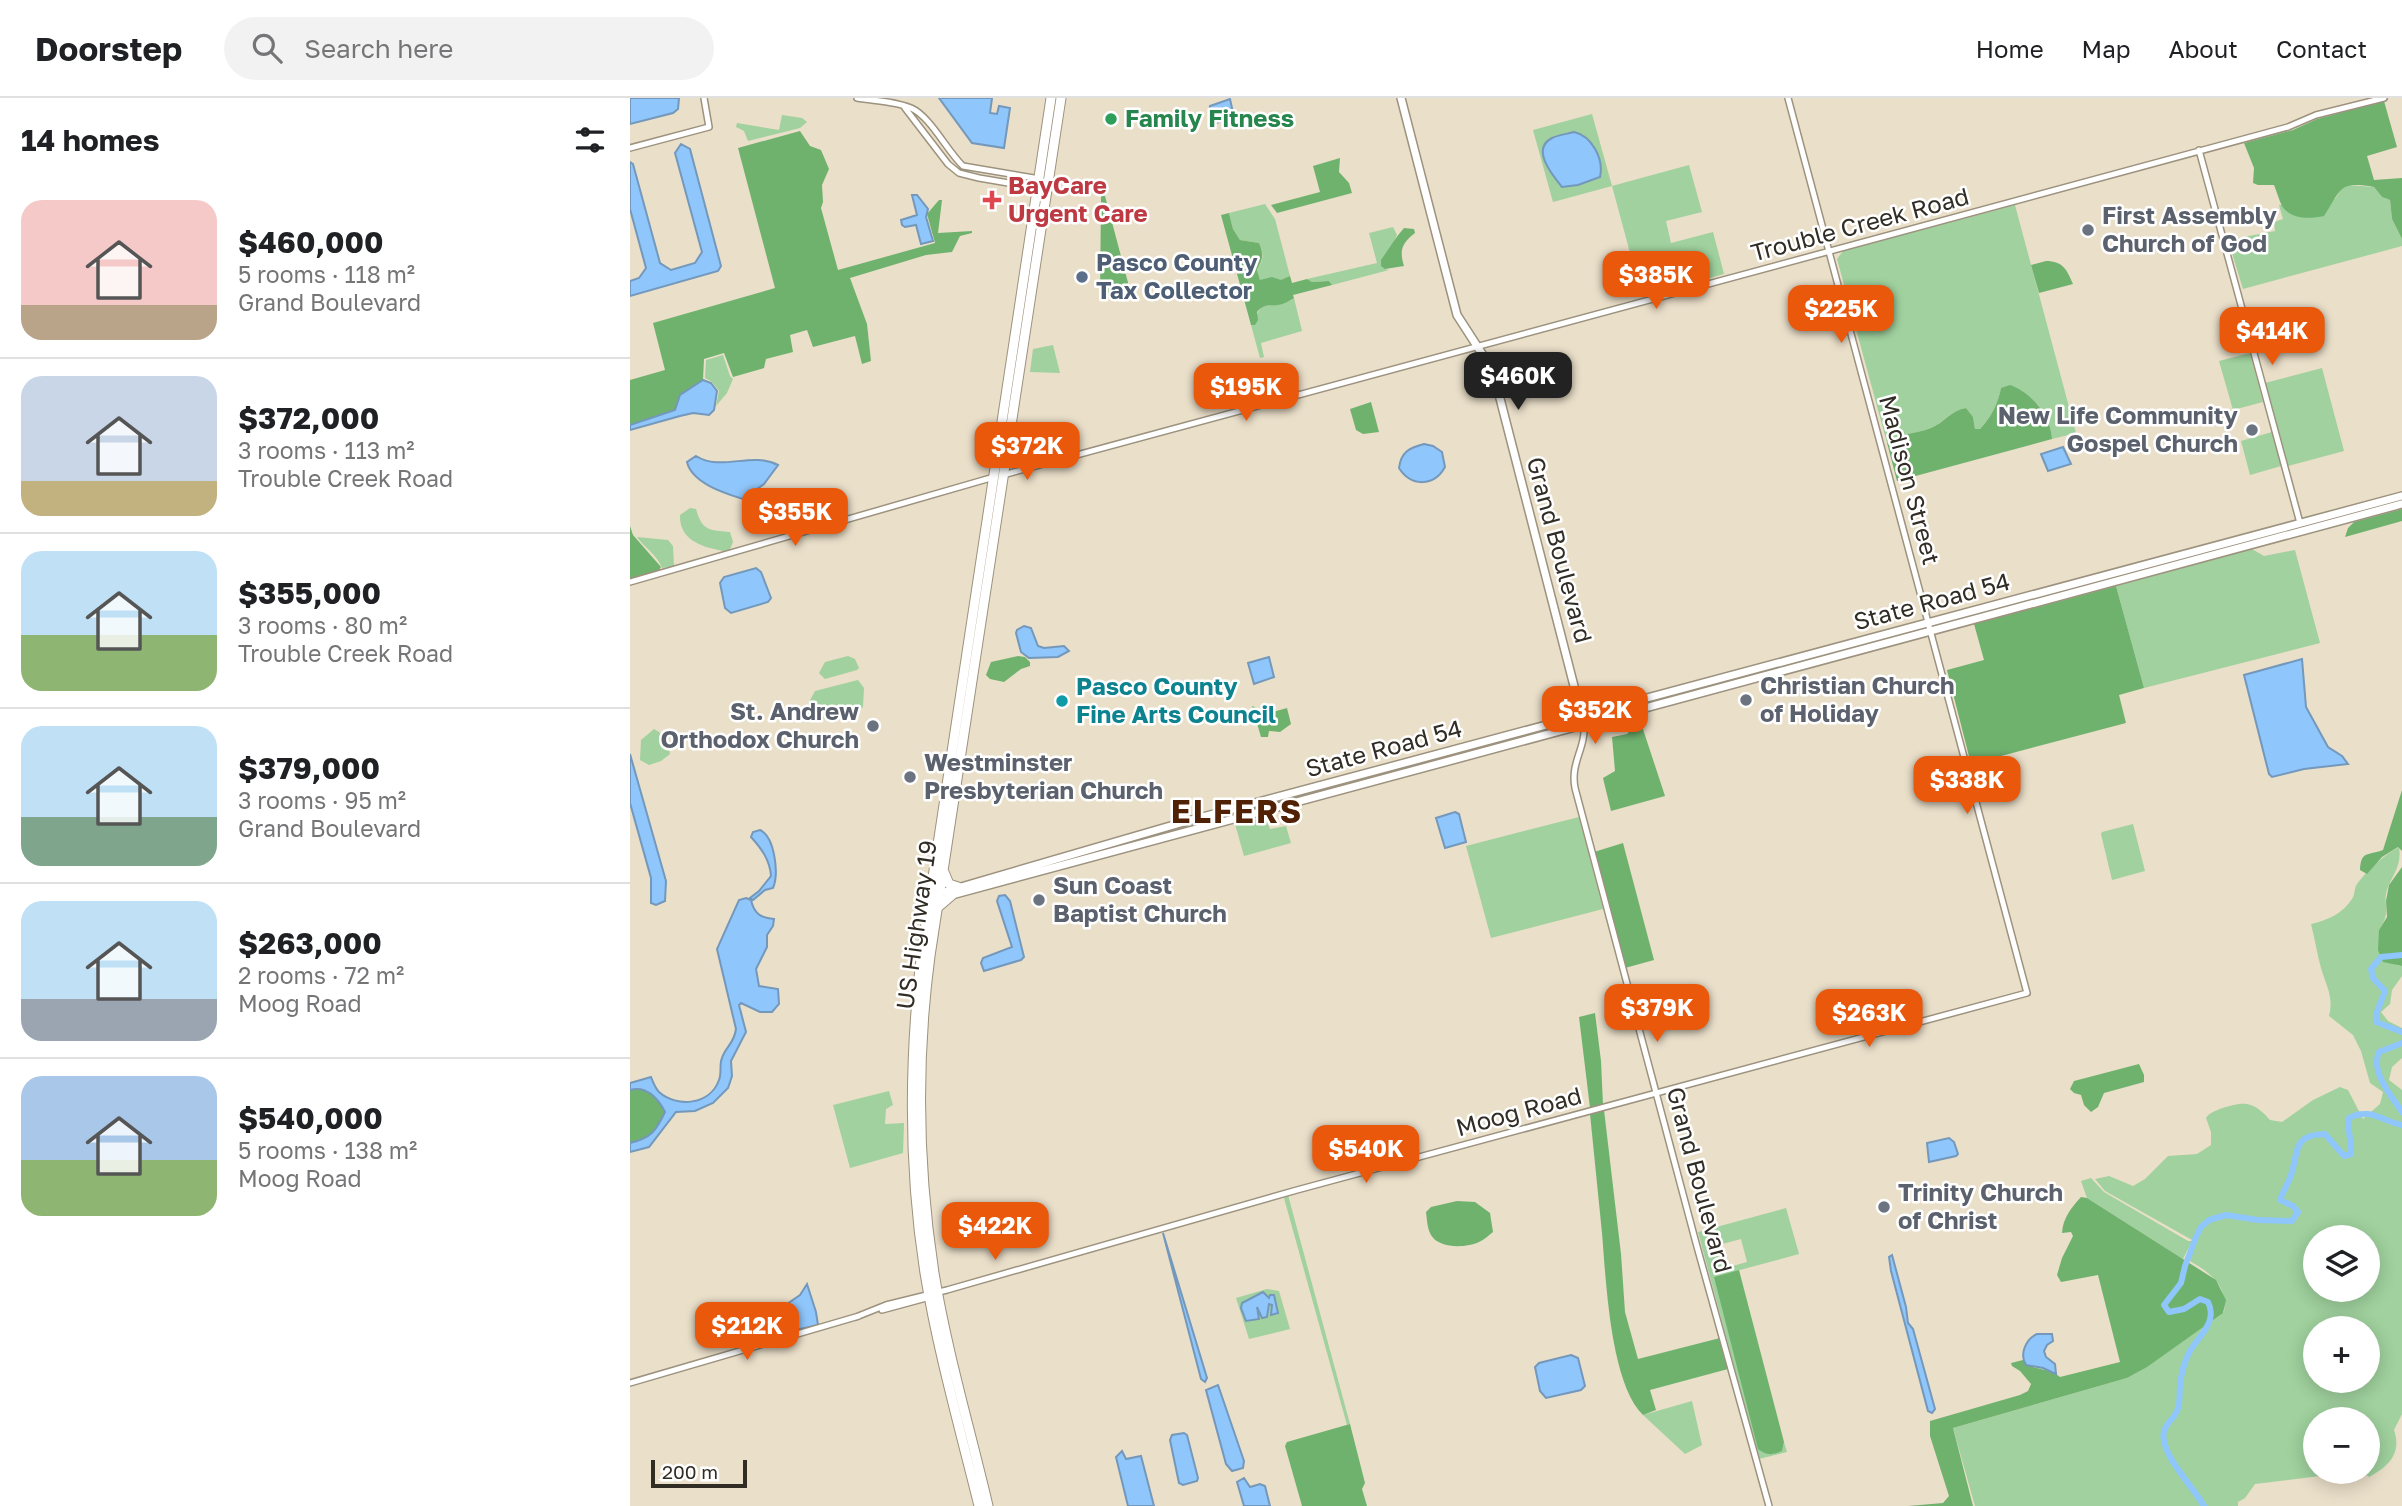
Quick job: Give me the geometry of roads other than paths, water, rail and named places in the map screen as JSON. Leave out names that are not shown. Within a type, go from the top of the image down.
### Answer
[{"type":"highway","name":"US Highway 19","points":[[979,1506],[967,1459],[958,1402],[917,1207],[916,1110],[925,1002],[937,909],[936,896],[959,703],[977,583],[1018,376],[1029,305],[1051,98]]},
{"type":"highway","name":"US Highway 19","points":[[958,1402],[947,1377],[934,1295],[916,1110],[912,1062],[918,977],[944,869],[977,645],[1028,251],[1061,98]]},
{"type":"highway","points":[[1028,251],[1024,291],[1029,305]]},
{"type":"highway","points":[[1018,318],[1022,323],[1018,376]]},
{"type":"highway","points":[[977,583],[978,599],[972,640],[977,645]]},
{"type":"highway","points":[[959,703],[963,715],[959,764]]},
{"type":"highway","points":[[937,909],[955,891],[948,882],[944,869]]},
{"type":"highway","points":[[958,1402],[970,1447],[975,1452],[987,1506]]},
{"type":"highway","points":[[967,1459],[974,1464],[987,1506]]},
{"type":"main road","name":"Grand Boulevard","points":[[1401,98],[1457,315],[1488,363],[1495,379],[1583,720]]},
{"type":"main road","name":"State Road 54","points":[[2343,515],[2383,505],[2390,499],[2401,501]]},
{"type":"main road","name":"State Road 54","points":[[936,896],[1184,822],[1516,733],[1695,694],[1868,648],[1995,605],[2203,549],[2401,501]]},
{"type":"main road","name":"State Road 54","points":[[955,891],[1019,878],[1525,740],[1635,706],[1647,698],[1686,687],[2249,545],[2300,527]]},
{"type":"main road","points":[[1695,694],[1697,689],[1717,683],[1722,678]]},
{"type":"main road","points":[[1652,705],[1659,699],[1682,692],[1686,687]]},
{"type":"main road","points":[[1470,754],[1475,748],[1509,739],[1516,733]]},
{"type":"main road","points":[[1403,772],[1408,767],[1444,756],[1447,752]]},
{"type":"main road","points":[[1191,829],[1191,824],[1230,813],[1236,808]]},
{"type":"main road","points":[[1149,841],[1155,835],[1178,828],[1184,822]]},
{"type":"main road","points":[[1110,852],[1113,847],[1133,841],[1141,835]]},
{"type":"main road","points":[[1060,866],[1090,850]]},
{"type":"main road","points":[[1019,878],[1048,861]]},
{"type":"street","points":[[630,148],[709,127],[704,98]]},
{"type":"street","points":[[857,98],[914,109],[963,166],[1042,184]]},
{"type":"street","name":"Madison Street","points":[[1788,98],[2027,993]]},
{"type":"street","name":"Trouble Creek Road","points":[[630,582],[998,476],[2288,127],[2316,115],[2369,99],[2384,98]]},
{"type":"street","points":[[2199,150],[2300,527]]},
{"type":"street","name":"Grand Boulevard","points":[[1583,720],[1584,736],[1574,764],[1573,780],[1769,1506]]},
{"type":"street","name":"Moog Road","points":[[630,1383],[856,1317],[886,1305],[934,1295],[1297,1190],[2027,993]]},
{"type":"water","points":[[630,98],[679,98],[678,109],[673,113],[630,124]]},
{"type":"water","points":[[939,98],[992,98],[990,113],[997,114],[999,106],[1010,108],[1004,148],[972,143]]},
{"type":"water","points":[[1230,99],[1234,117],[1213,124],[1209,117],[1210,106]]},
{"type":"water","points":[[1574,132],[1586,138],[1595,149],[1600,163],[1600,177],[1578,185],[1562,187],[1545,162],[1543,149],[1552,138]]},
{"type":"water","points":[[681,144],[690,149],[721,266],[718,271],[630,296],[630,281],[639,278],[646,268],[630,209],[630,162],[633,164],[660,263],[671,270],[695,263],[702,252],[675,153]]},
{"type":"water","points":[[912,195],[917,195],[928,209],[926,217],[933,241],[921,244],[916,225],[902,225],[901,220],[917,215]]},
{"type":"water","points":[[703,380],[711,383],[717,391],[714,410],[709,415],[693,413],[630,430],[630,425],[675,410],[680,395]]},
{"type":"water","points":[[1424,444],[1442,452],[1445,467],[1435,478],[1422,482],[1410,479],[1399,468],[1407,452]]},
{"type":"water","points":[[2063,447],[2071,464],[2048,471],[2041,454]]},
{"type":"water","points":[[696,456],[716,462],[758,460],[778,465],[764,484],[743,499],[710,486],[695,476],[687,462]]},
{"type":"water","points":[[756,568],[761,572],[771,598],[768,602],[731,613],[725,608],[720,583],[724,577]]},
{"type":"water","points":[[1024,626],[1031,628],[1038,646],[1064,646],[1069,651],[1058,657],[1029,658],[1021,652],[1016,633]]},
{"type":"water","points":[[1269,657],[1274,677],[1254,684],[1248,663]]},
{"type":"water","points":[[2302,659],[2306,707],[2328,747],[2342,756],[2348,764],[2304,769],[2272,777],[2244,675]]},
{"type":"water","points":[[630,754],[666,881],[665,901],[656,905],[651,903],[651,878],[630,803]]},
{"type":"water","points":[[1455,812],[1459,814],[1466,842],[1445,848],[1436,818]]},
{"type":"water","points":[[760,830],[772,848],[776,874],[773,888],[765,890],[753,900],[750,898],[771,876],[764,855],[751,837],[753,832]]},
{"type":"water","points":[[1005,895],[1010,901],[1024,957],[984,971],[981,963],[983,958],[1012,947],[997,901],[999,896]]},
{"type":"water","points":[[739,900],[751,900],[758,914],[774,919],[767,935],[767,947],[756,969],[759,986],[778,989],[779,1004],[772,1012],[760,1012],[741,1003],[739,1005],[746,1032],[731,1061],[732,1076],[728,1088],[713,1103],[695,1111],[676,1112],[649,1147],[630,1152],[630,1143],[652,1133],[665,1112],[651,1094],[641,1089],[630,1090],[630,1083],[651,1077],[659,1092],[684,1102],[708,1095],[719,1080],[722,1058],[734,1038],[736,1029],[717,949]]},
{"type":"water","points":[[1949,1138],[1954,1142],[1958,1154],[1929,1162],[1927,1143]]},
{"type":"water","points":[[1163,1233],[1207,1378],[1205,1382],[1201,1379]]},
{"type":"water","points":[[1892,1255],[1908,1323],[1913,1329],[1935,1409],[1932,1413],[1928,1411],[1891,1271],[1889,1257]]},
{"type":"water","points":[[807,1284],[818,1325],[791,1331],[787,1304],[800,1295]]},
{"type":"water","points":[[1263,1292],[1269,1298],[1274,1295],[1278,1313],[1271,1315],[1272,1305],[1269,1304],[1267,1317],[1262,1318],[1257,1307],[1259,1319],[1246,1321],[1242,1303]]},
{"type":"water","points":[[2037,1334],[2052,1334],[2053,1341],[2044,1351],[2046,1357],[2055,1364],[2056,1374],[2026,1365],[2024,1361],[2025,1347]]},
{"type":"water","points":[[1571,1355],[1578,1358],[1585,1386],[1581,1390],[1546,1398],[1540,1391],[1535,1367],[1539,1363]]},
{"type":"water","points":[[1218,1385],[1244,1461],[1243,1468],[1232,1471],[1226,1464],[1206,1390]]},
{"type":"water","points":[[1172,1435],[1187,1435],[1198,1478],[1197,1481],[1183,1485],[1179,1483],[1170,1440]]},
{"type":"water","points":[[1122,1451],[1126,1459],[1141,1456],[1154,1506],[1128,1506],[1116,1457]]},
{"type":"water","points":[[1244,1478],[1250,1487],[1260,1484],[1265,1486],[1270,1506],[1244,1506],[1237,1482]]},
{"type":"waterway","points":[[2402,955],[2381,957],[2371,969],[2373,978],[2385,991],[2376,1022],[2402,1032]]},
{"type":"waterway","points":[[2402,1043],[2379,1052],[2377,1060],[2379,1075],[2402,1112]]},
{"type":"waterway","points":[[2204,1506],[2170,1457],[2163,1436],[2179,1407],[2181,1378],[2186,1359],[2205,1330],[2210,1317],[2208,1302],[2200,1299],[2184,1309],[2169,1312],[2164,1305],[2181,1283],[2201,1227],[2209,1220],[2226,1215],[2292,1221],[2298,1212],[2293,1206],[2280,1200],[2302,1141],[2307,1137],[2325,1134],[2344,1156],[2351,1154],[2349,1118],[2369,1114],[2402,1125]]},
{"type":"place","name":"Family Fitness","points":[[1111,119]]},
{"type":"place","name":"BayCare Urgent Care","points":[[992,200]]},
{"type":"place","name":"First Assembly Church of God","points":[[2088,230]]},
{"type":"place","name":"Pasco County Tax Collector","points":[[1082,277]]},
{"type":"place","name":"New Life Community Gospel Church","points":[[2252,430]]},
{"type":"place","name":"Christian Church of Holiday","points":[[1746,700]]},
{"type":"place","name":"Pasco County Fine Arts Council","points":[[1062,701]]},
{"type":"place","name":"St. Andrew Orthodox Church","points":[[873,726]]},
{"type":"place","name":"Westminster Presbyterian Church","points":[[910,777]]},
{"type":"place","name":"Sun Coast Baptist Church","points":[[1039,900]]},
{"type":"place","name":"Trinity Church of Christ","points":[[1884,1207]]},
{"type":"district","name":"ELFERS","points":[[1237,812]]}]
